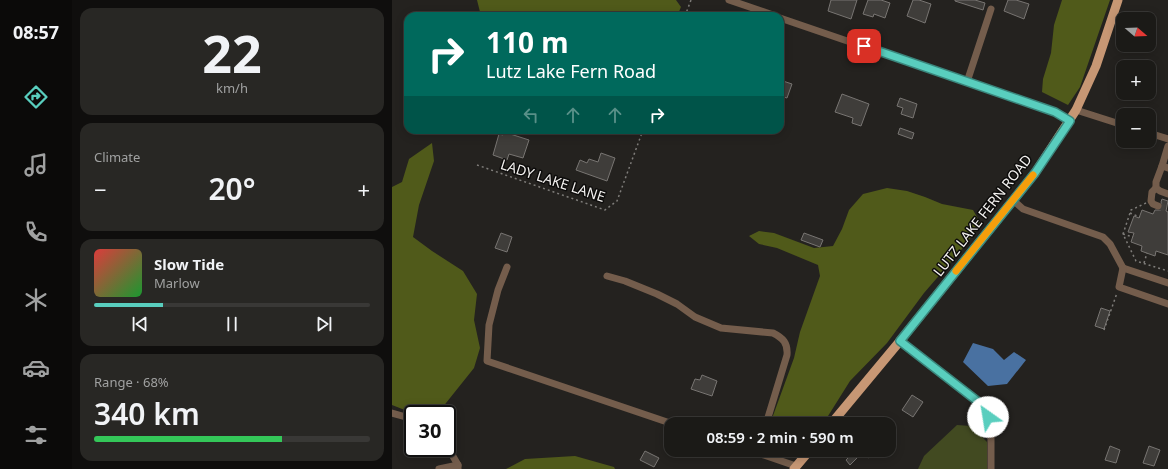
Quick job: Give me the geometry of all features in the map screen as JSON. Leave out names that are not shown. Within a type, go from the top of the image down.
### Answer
[{"type":"main road","name":"LUTZ LAKE FERN ROAD","points":[[837,417],[1035,173],[1076,110],[1096,66],[1118,0]]},
{"type":"main road","points":[[795,468],[804,457]]},
{"type":"street","points":[[729,0],[764,12]]},
{"type":"street","points":[[967,82],[991,9]]},
{"type":"street","points":[[784,19],[1055,112],[1070,121]]},
{"type":"street","points":[[1076,110],[1116,123]]},
{"type":"street","points":[[1156,136],[1168,140]]},
{"type":"street","points":[[1158,206],[1153,204],[1151,201],[1152,192],[1156,188],[1156,182],[1165,167],[1168,146]]},
{"type":"street","points":[[1156,188],[1168,194]]},
{"type":"street","points":[[1013,200],[1023,209],[1103,237],[1110,244],[1123,268],[1119,287],[1168,304]]},
{"type":"street","points":[[507,266],[498,290],[489,325],[487,361],[664,421]]},
{"type":"street","points":[[1123,268],[1168,283]]},
{"type":"street","points":[[607,276],[625,281],[657,294],[677,304],[695,317],[721,328],[773,333],[780,337],[788,347],[787,355],[768,417]]},
{"type":"street","points":[[900,341],[985,407],[991,428],[991,469]]},
{"type":"street","points":[[392,413],[404,416]]},
{"type":"street","points":[[439,469],[458,467],[453,457]]},
{"type":"street","points":[[767,457],[795,468]]},
{"type":"path","points":[[686,12],[691,0]]},
{"type":"path","name":"LADY LAKE LANE","points":[[477,165],[605,210],[617,201],[642,134]]},
{"type":"path","points":[[1147,203],[1131,210],[1123,234],[1136,261],[1168,271]]},
{"type":"path","points":[[1130,213],[1140,217]]},
{"type":"path","points":[[1123,234],[1133,237]]},
{"type":"path","points":[[1144,263],[1147,253]]},
{"type":"path","points":[[1104,330],[1119,287]]},
{"type":"green space","points":[[477,0],[676,0],[681,7],[679,12],[480,12]]},
{"type":"green space","points":[[1062,0],[1110,0],[1080,87],[1068,105],[1042,92],[1043,79],[1051,53],[1054,25]]},
{"type":"green space","points":[[432,143],[434,161],[419,205],[413,237],[463,271],[477,294],[474,320],[480,348],[474,368],[444,405],[404,405],[404,410],[392,405],[392,187],[402,182],[409,159]]},
{"type":"green space","points":[[887,188],[907,191],[942,204],[973,210],[981,224],[962,249],[924,293],[887,343],[850,381],[827,417],[773,417],[794,358],[800,332],[820,276],[818,265],[777,248],[759,244],[749,236],[759,231],[774,233],[814,248],[833,246],[842,229],[849,210],[863,194]]},
{"type":"green space","points":[[957,425],[971,426],[987,442],[987,469],[918,469],[924,456]]},
{"type":"green space","points":[[575,456],[614,467],[615,469],[506,469],[525,459]]},
{"type":"water","points":[[973,343],[993,349],[1004,360],[1014,352],[1026,360],[1007,384],[988,386],[963,362]]},
{"type":"building","points":[[831,0],[857,0],[851,19],[828,11]]},
{"type":"building","points":[[868,0],[881,0],[890,3],[885,18],[874,14],[873,17],[863,14]]},
{"type":"building","points":[[913,0],[919,0],[931,4],[925,23],[907,16]]},
{"type":"building","points":[[955,0],[975,0],[985,3],[983,10]]},
{"type":"building","points":[[1008,0],[1016,0],[1029,4],[1024,19],[1004,11]]},
{"type":"building","points":[[784,81],[792,84],[787,98],[784,97]]},
{"type":"building","points":[[842,94],[869,104],[861,126],[852,123],[853,118],[835,112]]},
{"type":"building","points":[[900,98],[917,104],[913,118],[901,114],[903,108],[897,106]]},
{"type":"building","points":[[900,128],[914,133],[912,139],[898,134]]},
{"type":"building","points":[[499,134],[510,134],[529,140],[523,158],[509,154],[507,160],[493,155]]},
{"type":"building","points":[[601,153],[615,158],[607,181],[576,170],[580,160],[587,163],[589,159],[598,162]]},
{"type":"building","points":[[1162,199],[1168,201],[1166,211],[1168,212],[1168,255],[1156,251],[1155,256],[1141,251],[1142,246],[1131,242],[1134,233],[1128,232],[1134,216],[1139,218],[1142,210],[1153,214],[1155,210],[1161,210],[1163,207],[1161,202]]},
{"type":"building","points":[[501,233],[512,237],[507,252],[495,248]]},
{"type":"building","points":[[804,233],[823,240],[820,247],[801,240]]},
{"type":"building","points":[[1101,308],[1110,311],[1104,329],[1095,326]]},
{"type":"building","points":[[702,375],[717,381],[712,396],[691,389],[695,379],[700,380]]},
{"type":"building","points":[[912,395],[923,402],[913,417],[902,410]]},
{"type":"building","points":[[1110,446],[1120,450],[1116,463],[1105,460]]},
{"type":"building","points":[[1149,446],[1160,450],[1154,466],[1143,463]]},
{"type":"building","points":[[645,451],[659,458],[654,467],[640,460]]},
{"type":"building","points":[[849,457],[858,457],[850,465],[846,460]]},
{"type":"tunnel","points":[[1158,206],[1168,209]]},
{"type":"slow traffic","points":[[956,271],[1033,175]]},
{"type":"route","points":[[864,46],[1055,112],[1070,121],[1035,173],[900,341],[985,407],[988,417]]}]
